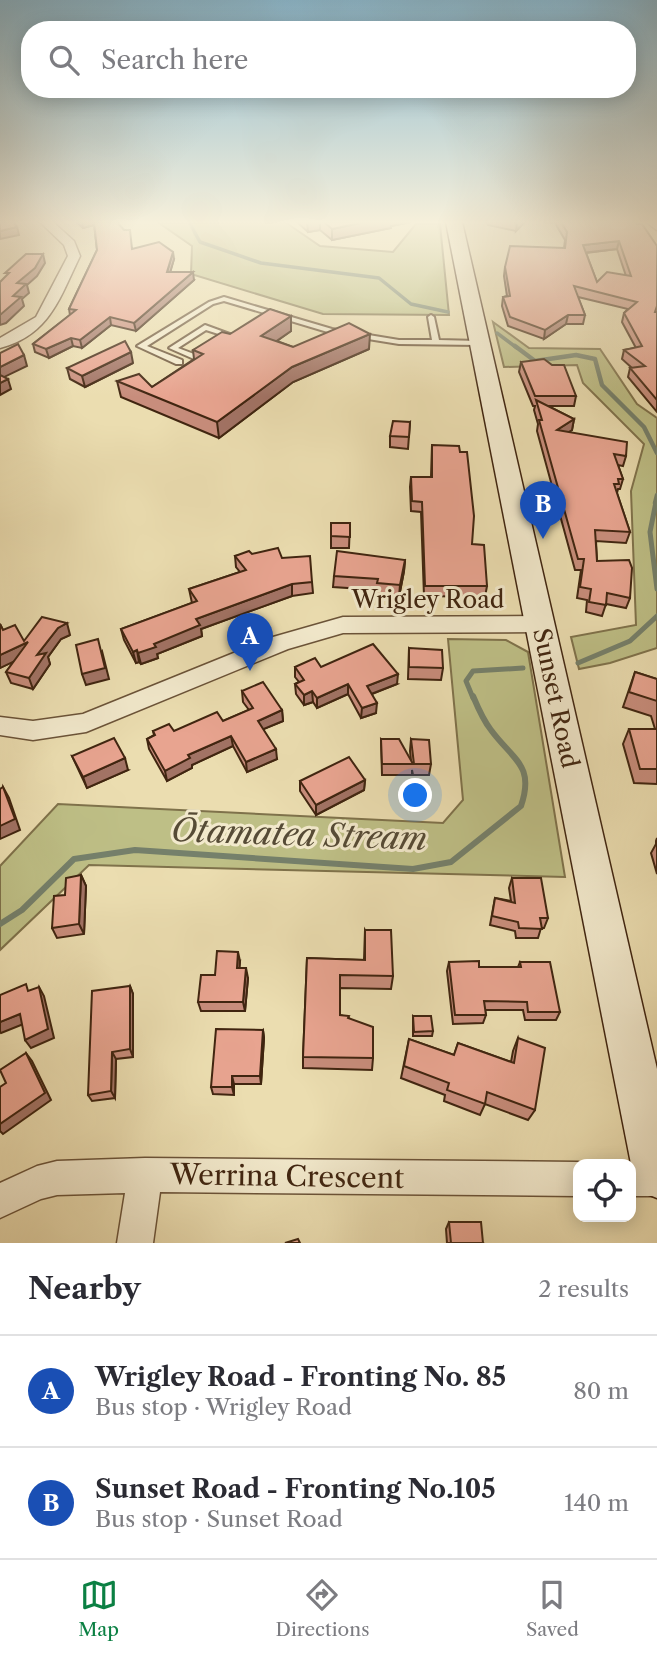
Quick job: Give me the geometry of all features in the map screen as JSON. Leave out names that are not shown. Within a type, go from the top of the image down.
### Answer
[{"type":"main road","name":"Sunset Road","points":[[466,280],[657,1176]]},
{"type":"street","points":[[0,344],[42,319],[62,280]]},
{"type":"street","name":"Wrigley Road","points":[[0,726],[16,730],[55,729],[86,723],[281,643],[343,625],[540,624]]},
{"type":"street","points":[[135,1243],[145,1175]]},
{"type":"street","name":"Werrina Crescent","points":[[0,1201],[37,1183],[57,1178],[145,1175],[573,1179]]},
{"type":"street","points":[[636,1178],[657,1176]]},
{"type":"lane","points":[[179,362],[141,346],[220,299],[232,300],[331,331],[399,342],[479,343]]},
{"type":"lane","points":[[264,322],[276,314]]},
{"type":"lane","points":[[431,317],[436,343]]},
{"type":"lane","points":[[211,349],[196,357],[173,347],[205,327],[232,336]]},
{"type":"lane","points":[[221,342],[241,333]]},
{"type":"green space","points":[[211,280],[446,280],[449,315],[323,314]]},
{"type":"green space","points":[[493,322],[529,348],[600,349],[637,404],[657,418],[657,648],[610,663],[579,669],[571,637],[636,625],[631,491],[644,444],[583,383],[577,365],[504,367]]},
{"type":"green space","points":[[448,639],[506,640],[528,652],[565,877],[89,865],[0,950],[0,866],[58,804],[443,823],[463,800]]},
{"type":"building","points":[[21,280],[17,283],[26,284],[13,296],[21,297],[0,315],[0,282]]},
{"type":"building","points":[[83,280],[184,280],[134,323],[110,317],[80,340],[71,338],[46,349],[33,344],[76,310],[69,309]]},
{"type":"building","points":[[507,280],[657,280],[657,400],[630,368],[645,366],[624,350],[642,346],[624,313],[637,302],[574,286],[585,315],[568,315],[545,330],[510,317],[503,297],[510,296]]},
{"type":"building","points":[[270,309],[291,316],[261,336],[293,347],[349,323],[370,334],[292,367],[217,422],[117,381],[139,374],[152,387],[203,354],[193,350],[222,332],[230,334]]},
{"type":"building","points":[[125,341],[131,352],[82,376],[67,368]]},
{"type":"building","points":[[18,344],[24,355],[0,367],[0,353]]},
{"type":"building","points":[[544,359],[552,365],[564,365],[576,396],[535,396],[521,362]]},
{"type":"building","points":[[0,375],[8,379],[0,383]]},
{"type":"building","points":[[536,400],[574,419],[557,430],[627,442],[626,456],[614,454],[623,479],[618,479],[619,484],[614,484],[630,532],[595,530],[597,561],[629,560],[632,568],[630,598],[607,593],[606,605],[589,602],[591,589],[580,587],[584,559],[578,559],[539,420],[542,420]]},
{"type":"building","points":[[393,421],[410,422],[409,437],[390,436]]},
{"type":"building","points":[[432,445],[459,446],[460,452],[467,452],[474,516],[472,544],[484,545],[487,586],[425,586],[422,502],[412,501],[411,477],[432,477]]},
{"type":"building","points":[[331,523],[350,523],[350,537],[331,536]]},
{"type":"building","points":[[278,548],[282,558],[310,556],[312,582],[292,584],[196,619],[200,625],[154,644],[156,647],[133,652],[121,629],[197,601],[189,589],[246,570],[235,556],[249,551],[252,554]]},
{"type":"building","points":[[337,551],[405,560],[400,585],[377,583],[378,579],[334,576]]},
{"type":"building","points":[[42,617],[67,623],[58,628],[37,655],[46,653],[29,678],[6,672],[28,642],[0,655],[0,624],[3,630],[15,625],[24,641]]},
{"type":"building","points":[[98,639],[105,668],[82,674],[76,645]]},
{"type":"building","points":[[373,644],[398,674],[367,686],[377,703],[362,708],[348,684],[317,698],[312,691],[304,695],[295,684],[304,680],[295,667],[315,658],[321,667]]},
{"type":"building","points":[[409,648],[442,650],[443,668],[409,667]]},
{"type":"building","points":[[635,672],[657,679],[657,701],[629,692]]},
{"type":"building","points":[[263,682],[282,710],[258,721],[276,749],[246,762],[231,736],[188,755],[190,758],[165,771],[147,739],[155,735],[153,731],[169,724],[174,731],[217,712],[223,721],[253,708],[242,691]]},
{"type":"building","points":[[629,729],[657,729],[657,769],[640,769]]},
{"type":"building","points":[[114,738],[125,758],[83,777],[72,756]]},
{"type":"building","points":[[381,739],[399,739],[413,764],[382,764]]},
{"type":"building","points":[[411,739],[429,740],[431,764],[414,764]]},
{"type":"building","points":[[349,757],[365,780],[316,805],[300,781]]},
{"type":"building","points":[[3,787],[15,819],[0,826],[0,789]]},
{"type":"building","points":[[81,875],[79,924],[52,928],[54,896],[65,895],[66,878]]},
{"type":"building","points":[[512,878],[541,878],[548,918],[540,918],[542,929],[519,928],[518,922],[492,916],[495,898],[515,903]]},
{"type":"building","points":[[365,930],[391,930],[393,976],[340,975],[340,1015],[349,1016],[348,1018],[373,1027],[373,1058],[303,1057],[307,958],[365,960]]},
{"type":"building","points":[[217,951],[238,952],[237,968],[246,968],[243,1002],[198,1002],[201,975],[215,975]]},
{"type":"building","points":[[479,961],[479,967],[521,967],[520,962],[550,962],[560,1012],[528,1012],[527,1002],[484,1001],[486,1015],[455,1015],[449,962]]},
{"type":"building","points":[[26,984],[28,991],[39,987],[48,1029],[25,1040],[20,1014],[0,1022],[0,995]]},
{"type":"building","points":[[130,986],[130,1049],[112,1052],[111,1091],[88,1095],[92,991]]},
{"type":"building","points":[[413,1016],[431,1016],[433,1031],[414,1032]]},
{"type":"building","points":[[216,1029],[263,1030],[260,1076],[232,1076],[232,1087],[211,1087]]},
{"type":"building","points":[[518,1038],[545,1048],[535,1110],[487,1092],[485,1104],[447,1090],[449,1083],[404,1066],[409,1039],[454,1055],[458,1043],[514,1063]]},
{"type":"building","points":[[26,1053],[45,1093],[0,1124],[0,1087],[6,1083],[0,1070]]},
{"type":"building","points":[[449,1222],[481,1222],[483,1243],[451,1243]]},
{"type":"waterway","name":"Ōtamatea Stream","points":[[381,280],[411,304],[448,312]]},
{"type":"waterway","name":"Ōtamatea Stream","points":[[497,333],[517,348]]},
{"type":"waterway","name":"Ōtamatea Stream","points":[[515,346],[535,361],[576,355],[595,359],[602,385],[644,427],[657,453]]},
{"type":"waterway","name":"Ōtamatea Stream","points":[[655,503],[657,495]]},
{"type":"waterway","name":"Ōtamatea Stream","points":[[656,502],[650,532],[657,589]]},
{"type":"waterway","name":"Ōtamatea Stream","points":[[578,663],[630,641],[657,616]]},
{"type":"waterway","name":"Ōtamatea Stream","points":[[473,698],[466,681],[473,671],[523,668]]},
{"type":"waterway","name":"Ōtamatea Stream","points":[[0,924],[22,910],[74,859],[135,850],[413,869],[451,862],[521,806],[525,792],[520,764],[488,726],[473,696]]},
{"type":"place","name":"Sunset Road - Fronting No.105","points":[[543,539]]},
{"type":"place","name":"Wrigley Road - Fronting No. 85","points":[[250,671]]}]
